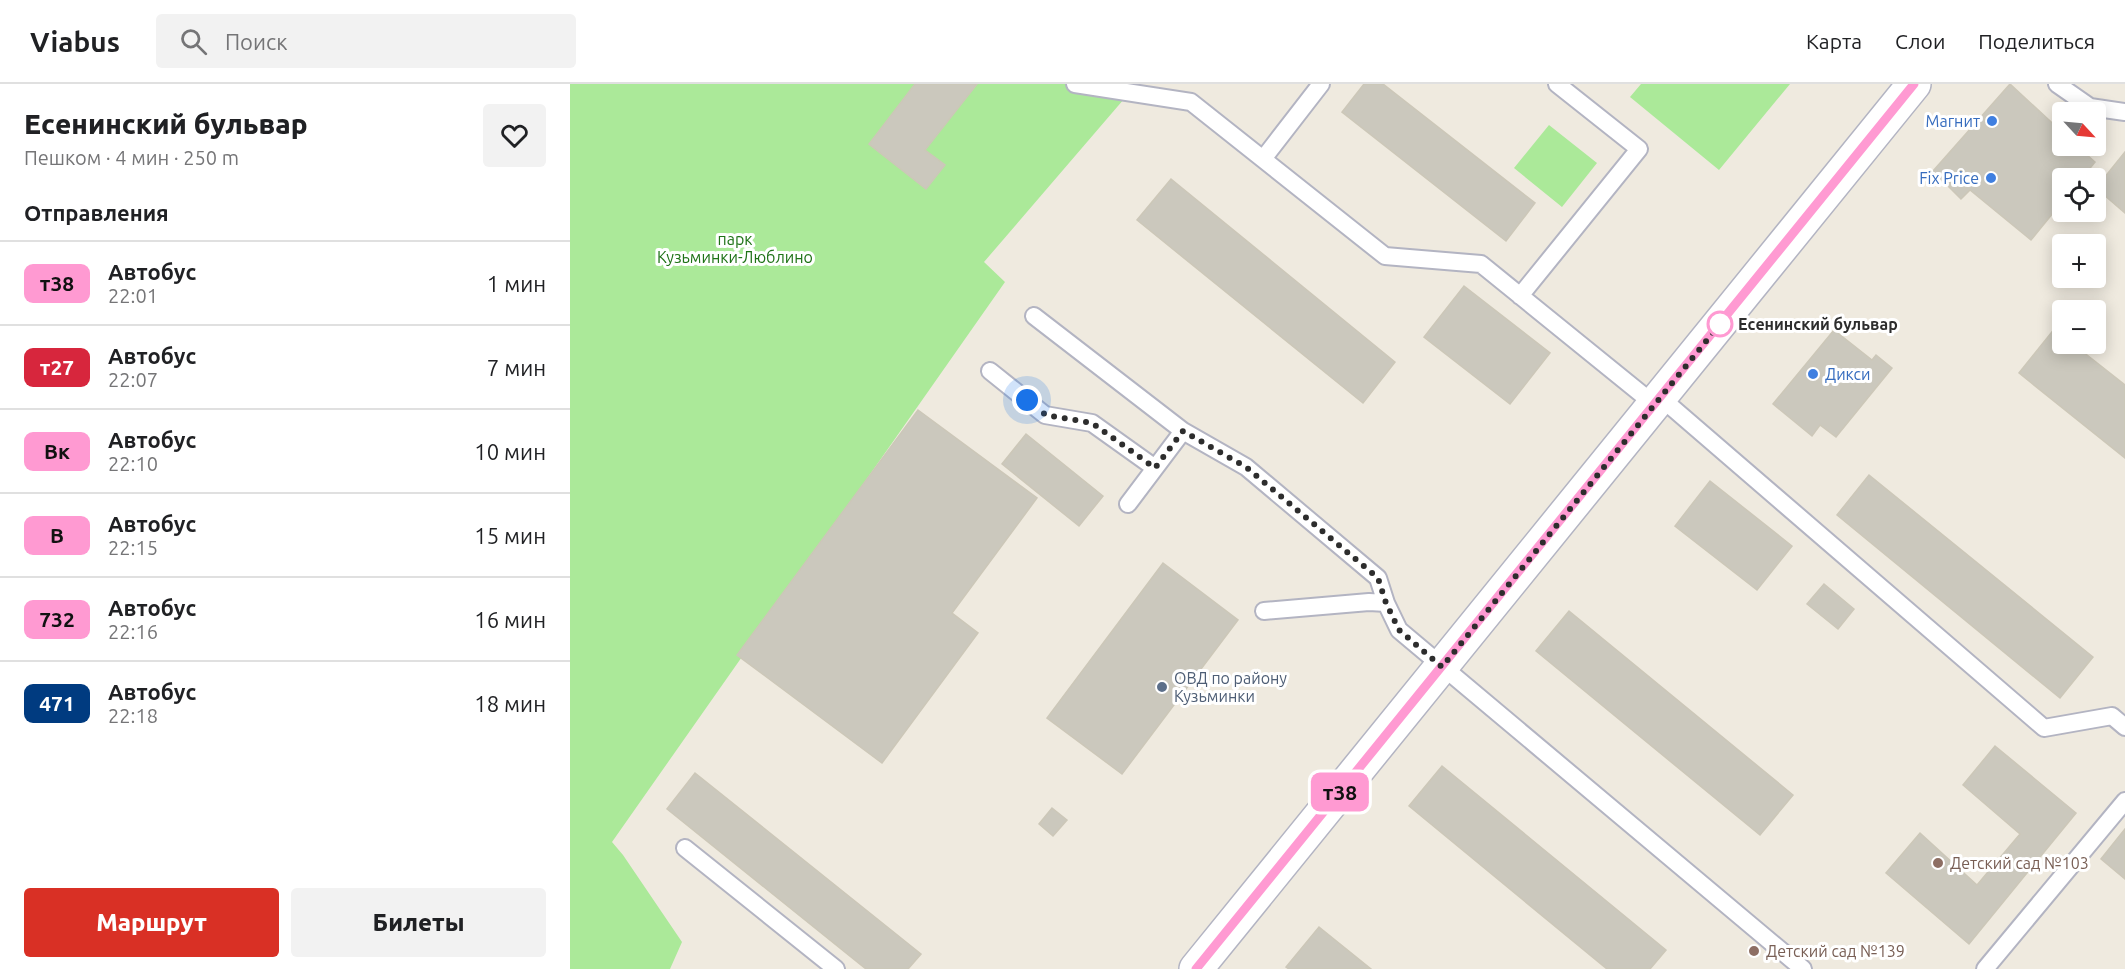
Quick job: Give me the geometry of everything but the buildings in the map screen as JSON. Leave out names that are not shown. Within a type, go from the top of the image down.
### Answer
[{"type":"main road","points":[[1196,969],[1914,84]]},
{"type":"lane","points":[[1075,84],[1191,102],[1385,256],[1481,264],[1658,401],[2044,728],[2112,716],[2125,727]]},
{"type":"lane","points":[[1263,159],[1321,84]]},
{"type":"lane","points":[[1520,296],[1640,149],[1557,84]]},
{"type":"lane","points":[[2057,84],[2090,107],[2125,112]]},
{"type":"lane","points":[[1034,316],[1183,431],[1246,467],[1378,578],[1386,603],[1399,630],[1803,969]]},
{"type":"lane","points":[[990,371],[1046,415],[1092,423],[1155,468]]},
{"type":"lane","points":[[1128,504],[1183,431]]},
{"type":"lane","points":[[1264,611],[1369,602],[1386,603]]},
{"type":"lane","points":[[1985,969],[2125,801]]},
{"type":"lane","points":[[685,848],[836,969]]},
{"type":"green space","name":"парк Кузьминки-Люблино","points":[[570,84],[1103,84],[1124,99],[984,262],[1005,282],[612,842],[682,942],[670,969],[570,969]]},
{"type":"green space","points":[[1641,84],[1790,84],[1719,170],[1630,97]]},
{"type":"green space","points":[[1549,125],[1597,163],[1562,207],[1514,168]]},
{"type":"bus line","name":"т38","points":[[1196,969],[1914,84]]},
{"type":"place","name":"Магнит","points":[[1992,121]]},
{"type":"place","name":"Fix Price","points":[[1991,178]]},
{"type":"place","name":"Есенинский бульвар","points":[[1720,324]]},
{"type":"place","name":"Дикси","points":[[1813,374]]},
{"type":"place","name":"ОВД по району Кузьминки","points":[[1162,687]]},
{"type":"place","name":"Детский сад №103","points":[[1938,863]]},
{"type":"place","name":"Детский сад №139","points":[[1754,951]]},
{"type":"route","points":[[1027,400],[1046,415],[1092,423],[1155,468],[1183,431],[1246,467],[1378,578],[1386,603],[1399,630],[1442,667],[1720,324]]}]
